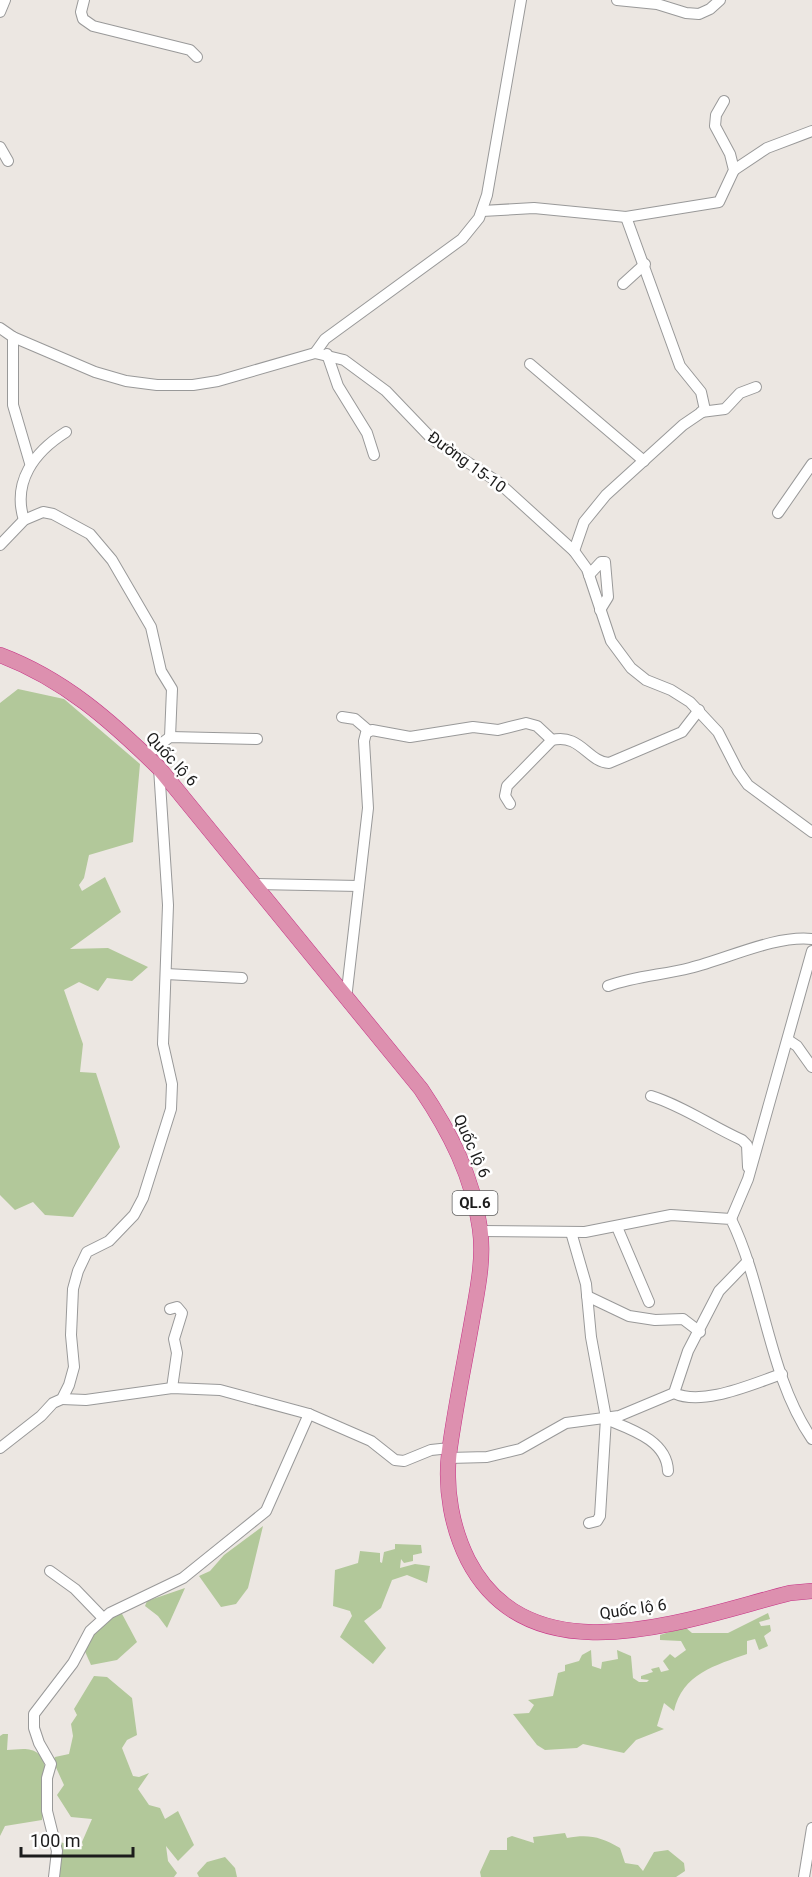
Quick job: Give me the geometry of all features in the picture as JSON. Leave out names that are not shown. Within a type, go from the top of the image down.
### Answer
[{"type":"highway","name":"Quốc lộ 6","points":[[0,655],[27,665],[71,691],[159,768],[256,884],[346,1000],[421,1089],[444,1123],[467,1173],[481,1231],[479,1281],[450,1453],[453,1519],[480,1581],[504,1603],[547,1625],[588,1633],[629,1631],[790,1593],[812,1591]]},
{"type":"street","points":[[0,12],[5,0]]},
{"type":"street","points":[[84,0],[81,12],[83,19],[93,26],[190,50],[197,57]]},
{"type":"street","points":[[315,353],[325,339],[462,239],[476,223],[482,211],[521,0]]},
{"type":"street","points":[[617,0],[657,4],[686,13],[699,14],[710,9],[720,0]]},
{"type":"street","points":[[724,101],[716,115],[715,126],[730,154],[734,170]]},
{"type":"street","points":[[482,211],[534,208],[626,217],[719,202],[734,170],[767,148],[812,130]]},
{"type":"street","points":[[0,147],[8,161]]},
{"type":"street","points":[[574,551],[587,518],[616,485],[701,412],[705,406],[701,392],[680,366],[645,264],[629,232],[626,217]]},
{"type":"street","points":[[623,284],[645,264]]},
{"type":"street","name":"Đường 15-10","points":[[0,328],[13,337],[103,374],[156,385],[218,381],[315,353],[327,354],[344,360],[372,379],[432,439],[498,482],[574,551],[589,575],[611,641],[631,668],[646,680],[680,695],[699,710],[721,737],[738,771],[748,784],[812,832]]},
{"type":"street","points":[[13,337],[13,405],[30,463]]},
{"type":"street","points":[[327,354],[338,386],[367,433],[374,455]]},
{"type":"street","points":[[530,364],[644,461]]},
{"type":"street","points":[[701,412],[725,409],[740,393],[756,387]]},
{"type":"street","points":[[24,520],[20,492],[30,463],[66,432]]},
{"type":"street","points":[[778,513],[812,464]]},
{"type":"street","points":[[0,545],[24,520],[38,513],[53,514],[90,534],[112,560],[151,627],[161,670],[172,689],[170,737]]},
{"type":"street","points":[[589,575],[601,562],[605,562],[608,597],[600,610]]},
{"type":"street","points":[[342,717],[355,718],[369,731],[410,737],[473,727],[498,730],[526,723],[537,726],[552,740],[575,742],[600,760],[609,763],[682,732],[699,710]]},
{"type":"street","points":[[346,1000],[368,808],[364,741],[369,731]]},
{"type":"street","points":[[146,755],[170,737],[257,740]]},
{"type":"street","points":[[510,804],[505,796],[507,786],[552,740]]},
{"type":"street","points":[[62,1398],[74,1367],[71,1328],[73,1289],[78,1271],[87,1252],[109,1241],[134,1215],[143,1198],[171,1109],[172,1084],[163,1044],[168,905],[159,768]]},
{"type":"street","points":[[256,884],[359,886]]},
{"type":"street","points":[[608,986],[631,979],[691,968],[787,940],[812,939]]},
{"type":"street","points":[[812,951],[789,1040],[748,1179],[731,1220],[748,1261],[782,1374],[796,1412],[812,1439]]},
{"type":"street","points":[[166,974],[242,978]]},
{"type":"street","points":[[789,1040],[797,1046],[812,1067]]},
{"type":"street","points":[[651,1096],[672,1103],[702,1121],[742,1140],[747,1149],[748,1179]]},
{"type":"street","points":[[481,1231],[571,1232],[617,1227],[671,1215],[731,1220]]},
{"type":"street","points":[[617,1227],[649,1302]]},
{"type":"street","points":[[571,1232],[587,1296],[592,1343],[606,1418],[600,1516],[597,1521],[589,1523]]},
{"type":"street","points":[[674,1393],[688,1351],[700,1332],[721,1287],[748,1261]]},
{"type":"street","points":[[587,1296],[629,1316],[655,1320],[683,1319],[700,1332]]},
{"type":"street","points":[[170,1309],[177,1307],[182,1313],[174,1339],[177,1353],[172,1388]]},
{"type":"street","points":[[0,1448],[41,1416],[52,1403],[62,1398],[93,1400],[172,1388],[233,1393],[309,1414],[371,1441],[395,1460],[404,1461],[431,1450],[487,1456],[520,1449],[566,1423],[625,1414],[674,1393],[683,1396],[718,1395],[782,1374]]},
{"type":"street","points":[[54,1877],[57,1851],[47,1811],[47,1778],[51,1764],[39,1743],[34,1728],[34,1714],[73,1663],[90,1631],[103,1618],[183,1578],[266,1511],[309,1414]]},
{"type":"street","points":[[606,1418],[650,1439],[664,1455],[668,1471]]},
{"type":"street","points":[[50,1571],[75,1589],[103,1618]]},
{"type":"street","points":[[804,1877],[812,1828]]},
{"type":"green space","points":[[18,689],[64,699],[140,764],[133,842],[89,855],[84,878],[79,885],[82,891],[105,877],[121,912],[70,949],[108,948],[148,967],[132,981],[107,978],[98,991],[79,982],[64,990],[83,1044],[80,1072],[96,1073],[120,1147],[73,1217],[45,1215],[33,1202],[15,1210],[0,1195],[0,703]]},
{"type":"green space","points":[[263,1526],[248,1588],[236,1604],[221,1607],[199,1576],[210,1571],[224,1555]]},
{"type":"green space","points":[[395,1544],[421,1545],[422,1553],[413,1555],[413,1561],[404,1563],[401,1559],[400,1568],[415,1564],[430,1566],[427,1583],[407,1575],[392,1580],[381,1608],[364,1621],[386,1648],[373,1664],[340,1637],[352,1616],[350,1611],[333,1606],[335,1570],[358,1563],[360,1551],[380,1553],[382,1563],[384,1552],[395,1549]]},
{"type":"green space","points":[[185,1588],[167,1628],[158,1616],[145,1606],[147,1601]]},
{"type":"green space","points":[[121,1612],[137,1642],[117,1660],[91,1665],[83,1647],[100,1625]]},
{"type":"green space","points":[[768,1613],[770,1619],[759,1622],[761,1626],[770,1625],[771,1631],[764,1636],[768,1646],[759,1650],[755,1639],[747,1641],[747,1654],[712,1667],[692,1680],[678,1698],[674,1711],[664,1703],[657,1726],[664,1729],[636,1740],[624,1753],[583,1744],[577,1748],[545,1750],[537,1745],[513,1714],[529,1713],[534,1705],[528,1700],[553,1696],[558,1673],[565,1671],[565,1665],[579,1661],[582,1655],[591,1650],[592,1666],[601,1669],[602,1662],[618,1659],[617,1650],[631,1656],[633,1678],[639,1682],[647,1682],[649,1680],[641,1679],[641,1676],[659,1667],[661,1672],[669,1670],[663,1661],[670,1654],[675,1658],[686,1650],[681,1641],[660,1640],[660,1635],[685,1627],[692,1633],[728,1633]]},
{"type":"green space","points":[[94,1676],[107,1677],[132,1698],[137,1735],[127,1740],[122,1748],[133,1776],[139,1777],[149,1773],[138,1789],[149,1805],[160,1808],[165,1819],[178,1811],[194,1845],[178,1861],[166,1846],[168,1861],[177,1873],[174,1877],[58,1877],[57,1841],[76,1847],[83,1846],[82,1842],[92,1819],[71,1817],[57,1795],[64,1785],[53,1761],[55,1757],[69,1754],[73,1736],[71,1724],[77,1715],[74,1709]]},
{"type":"green space","points":[[8,1734],[7,1750],[28,1749],[38,1754],[46,1770],[46,1792],[42,1820],[5,1826],[0,1836],[0,1736]]},
{"type":"green space","points":[[565,1833],[567,1838],[582,1836],[601,1839],[613,1844],[620,1848],[625,1863],[638,1865],[643,1871],[654,1852],[668,1850],[684,1863],[685,1871],[676,1877],[481,1877],[480,1872],[490,1850],[507,1850],[507,1838],[512,1836],[534,1843],[533,1837]]},
{"type":"green space","points":[[225,1857],[235,1868],[237,1877],[199,1877],[197,1873],[207,1862]]}]
